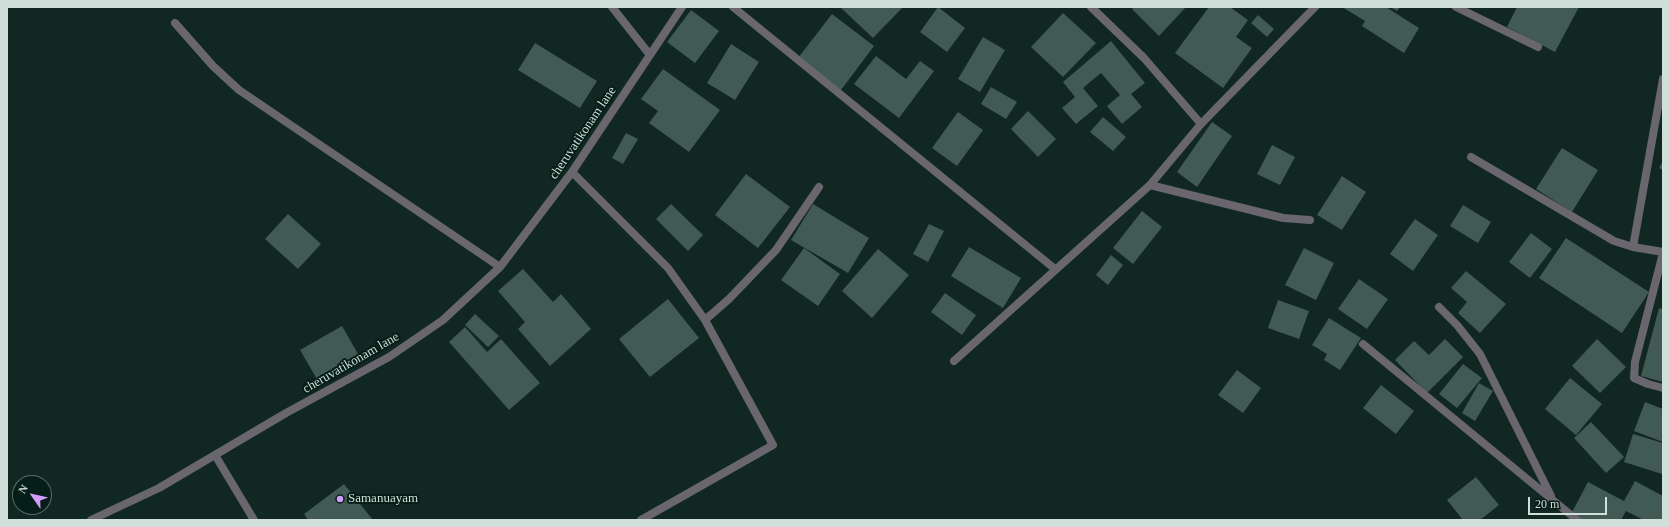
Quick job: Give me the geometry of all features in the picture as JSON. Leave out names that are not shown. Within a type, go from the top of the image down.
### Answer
[{"type":"street","points":[[612,7],[650,55]]},
{"type":"street","name":"cheruvatikonam lane","points":[[91,520],[159,488],[286,414],[389,358],[442,320],[500,268],[572,172],[682,7]]},
{"type":"street","points":[[733,7],[1055,269]]},
{"type":"street","points":[[1091,7],[1144,58],[1201,124]]},
{"type":"street","points":[[954,362],[1055,269],[1150,185],[1201,124],[1315,7]]},
{"type":"street","points":[[1456,7],[1538,47]]},
{"type":"street","points":[[175,23],[212,66],[239,90],[500,268]]},
{"type":"street","points":[[1633,248],[1663,79]]},
{"type":"street","points":[[1471,157],[1614,241],[1633,248],[1663,253],[1635,362],[1634,378],[1663,388]]},
{"type":"street","points":[[572,172],[668,268],[705,320],[774,445],[641,520]]},
{"type":"street","points":[[1150,185],[1283,218],[1310,220]]},
{"type":"street","points":[[705,320],[729,299],[776,250],[819,187]]},
{"type":"street","points":[[1439,307],[1457,325],[1480,354],[1552,500]]},
{"type":"street","points":[[1363,344],[1577,520]]},
{"type":"street","points":[[215,455],[254,520]]},
{"type":"building","points":[[840,7],[903,7],[873,38]]},
{"type":"building","points":[[938,7],[965,28],[947,52],[920,32]]},
{"type":"building","points":[[1134,7],[1186,7],[1159,36],[1132,9]]},
{"type":"building","points":[[1209,7],[1230,7],[1248,20],[1236,37],[1252,48],[1223,88],[1175,53]]},
{"type":"building","points":[[1342,7],[1386,7],[1419,28],[1404,53],[1362,26],[1365,21]]},
{"type":"building","points":[[1390,7],[1400,7],[1397,11]]},
{"type":"building","points":[[1517,7],[1579,7],[1555,52],[1507,27]]},
{"type":"building","points":[[691,10],[719,31],[695,63],[667,42]]},
{"type":"building","points":[[1063,13],[1096,43],[1063,77],[1031,47]]},
{"type":"building","points":[[832,14],[874,46],[841,90],[798,58]]},
{"type":"building","points":[[1258,15],[1274,29],[1267,37],[1251,23]]},
{"type":"building","points":[[983,37],[1005,50],[980,92],[958,79]]},
{"type":"building","points":[[1111,41],[1145,83],[1131,94],[1142,107],[1122,124],[1107,106],[1120,95],[1101,73],[1083,88],[1098,106],[1076,124],[1062,108],[1075,97],[1063,82]]},
{"type":"building","points":[[535,43],[597,81],[580,108],[518,70]]},
{"type":"building","points":[[731,44],[759,62],[735,100],[707,83]]},
{"type":"building","points":[[876,56],[906,79],[920,61],[934,71],[899,118],[854,84]]},
{"type":"building","points":[[663,69],[720,110],[689,152],[649,123],[658,111],[641,99]]},
{"type":"building","points":[[991,87],[1017,102],[1006,119],[981,104]]},
{"type":"building","points":[[1028,111],[1056,139],[1038,157],[1011,129]]},
{"type":"building","points":[[958,112],[983,130],[957,166],[932,148]]},
{"type":"building","points":[[1103,117],[1126,137],[1113,151],[1090,132]]},
{"type":"building","points":[[1212,122],[1232,136],[1197,187],[1177,172]]},
{"type":"building","points":[[626,133],[638,139],[623,164],[612,158]]},
{"type":"building","points":[[1272,145],[1295,157],[1280,185],[1257,174]]},
{"type":"building","points":[[1562,148],[1598,170],[1572,212],[1536,189]]},
{"type":"building","points":[[1663,161],[1663,170],[1659,168]]},
{"type":"building","points":[[746,174],[790,207],[758,248],[715,215]]},
{"type":"building","points":[[1342,176],[1366,192],[1342,230],[1317,215]]},
{"type":"building","points":[[671,204],[703,235],[688,251],[656,219]]},
{"type":"building","points":[[813,204],[869,238],[848,273],[791,240]]},
{"type":"building","points":[[1463,205],[1491,222],[1478,243],[1450,226]]},
{"type":"building","points":[[1142,211],[1162,227],[1133,264],[1113,248]]},
{"type":"building","points":[[288,214],[321,244],[298,269],[265,239]]},
{"type":"building","points":[[1415,219],[1438,235],[1413,271],[1390,254]]},
{"type":"building","points":[[929,224],[944,231],[928,262],[913,254]]},
{"type":"building","points":[[1531,233],[1552,249],[1530,278],[1509,262]]},
{"type":"building","points":[[1566,238],[1649,292],[1622,333],[1539,278]]},
{"type":"building","points":[[969,247],[1021,278],[1003,308],[951,276]]},
{"type":"building","points":[[804,248],[840,274],[818,306],[781,280]]},
{"type":"building","points":[[1304,248],[1334,263],[1316,300],[1285,285]]},
{"type":"building","points":[[878,249],[909,275],[872,318],[842,291]]},
{"type":"building","points":[[1111,255],[1123,265],[1108,285],[1096,275]]},
{"type":"building","points":[[523,269],[553,302],[561,294],[591,329],[550,366],[518,329],[525,322],[498,291]]},
{"type":"building","points":[[1466,271],[1506,304],[1480,333],[1458,313],[1467,302],[1451,288]]},
{"type":"building","points":[[1359,279],[1388,299],[1367,329],[1338,309]]},
{"type":"building","points":[[945,293],[976,315],[962,335],[931,312]]},
{"type":"building","points":[[668,299],[699,338],[650,377],[619,339]]},
{"type":"building","points":[[1278,300],[1309,311],[1299,339],[1268,328]]},
{"type":"building","points":[[1659,308],[1663,309],[1663,382],[1641,376]]},
{"type":"building","points":[[475,314],[499,336],[488,347],[465,325]]},
{"type":"building","points":[[1329,318],[1361,338],[1340,370],[1324,360],[1327,354],[1312,345]]},
{"type":"building","points":[[342,326],[362,361],[321,386],[300,350]]},
{"type":"building","points":[[465,327],[487,352],[501,339],[540,383],[509,410],[449,342]]},
{"type":"building","points":[[1445,339],[1463,357],[1427,393],[1395,360],[1414,341],[1429,355]]},
{"type":"building","points":[[1597,339],[1626,367],[1600,393],[1572,366]]},
{"type":"building","points":[[1463,364],[1482,378],[1457,408],[1439,394]]},
{"type":"building","points":[[1237,370],[1261,388],[1243,413],[1218,395]]},
{"type":"building","points":[[1570,378],[1602,404],[1576,435],[1545,409]]},
{"type":"building","points":[[1479,383],[1493,391],[1475,421],[1462,413]]},
{"type":"building","points":[[1381,385],[1414,411],[1396,434],[1363,408]]},
{"type":"building","points":[[1645,402],[1663,409],[1663,442],[1634,431]]},
{"type":"building","points":[[1591,422],[1624,457],[1606,473],[1574,438]]},
{"type":"building","points":[[1633,434],[1663,443],[1662,474],[1624,462]]},
{"type":"building","points":[[1476,477],[1499,505],[1480,520],[1463,520],[1447,500]]},
{"type":"building","points":[[1635,481],[1663,496],[1663,520],[1644,520],[1626,511],[1621,520],[1582,520],[1571,514],[1588,482],[1624,501]]},
{"type":"building","name":"Samanuayam","points":[[344,484],[373,520],[308,520],[304,514]]},
{"type":"place","name":"Samanuayam","points":[[340,499]]}]
